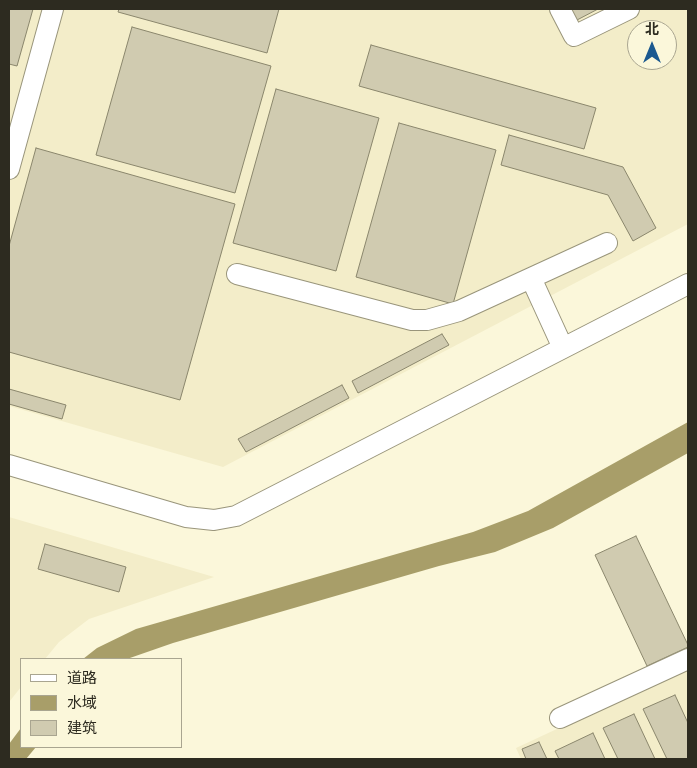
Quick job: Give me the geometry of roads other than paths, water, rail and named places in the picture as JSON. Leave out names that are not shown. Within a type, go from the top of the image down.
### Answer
[{"type":"street","points":[[9,169],[53,9]]},
{"type":"street","points":[[560,9],[574,36],[629,9]]},
{"type":"street","points":[[237,274],[412,320],[427,320],[459,311],[607,243]]},
{"type":"street","points":[[531,278],[564,348]]},
{"type":"street","points":[[9,465],[186,516],[214,520],[236,516],[688,284]]},
{"type":"street","points":[[560,718],[688,659]]},
{"type":"water","points":[[688,422],[688,453],[553,528],[495,552],[439,566],[173,643],[130,658],[84,658],[97,648],[136,629],[473,532],[528,511]]},
{"type":"water","points":[[20,729],[20,748],[35,748],[26,759],[9,759],[9,744]]}]
